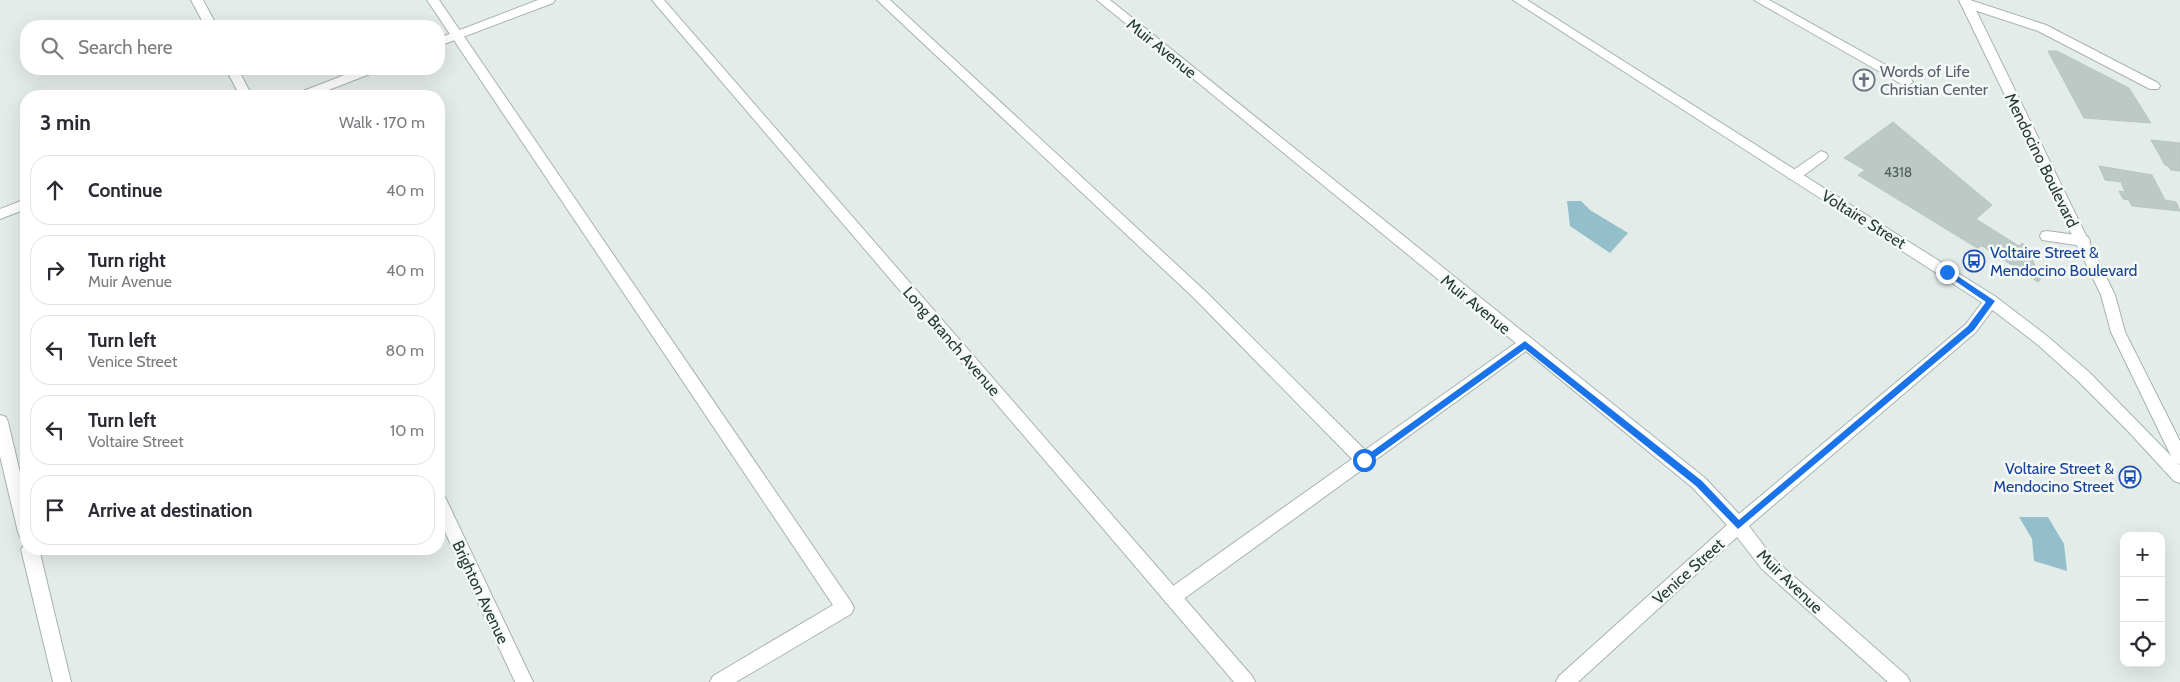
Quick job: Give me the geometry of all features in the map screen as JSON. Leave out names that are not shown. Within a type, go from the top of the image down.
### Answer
[{"type":"street","points":[[197,0],[208,20]]},
{"type":"street","points":[[433,0],[845,608],[719,682]]},
{"type":"street","points":[[445,39],[549,0]]},
{"type":"street","name":"Long Branch Avenue","points":[[658,0],[1246,682]]},
{"type":"street","points":[[883,0],[1199,294],[1364,460]]},
{"type":"street","name":"Muir Avenue","points":[[1103,0],[1699,484],[1738,525],[1768,564],[1901,682]]},
{"type":"street","name":"Voltaire Street","points":[[1519,0],[1991,301],[2048,345],[2091,384],[2180,476]]},
{"type":"street","points":[[1760,0],[1907,82]]},
{"type":"street","points":[[1965,2],[2042,28],[2154,86]]},
{"type":"street","name":"Mendocino Boulevard","points":[[1965,2],[2083,242],[2108,295],[2118,332],[2180,457]]},
{"type":"street","points":[[235,75],[243,90]]},
{"type":"street","points":[[317,90],[356,75]]},
{"type":"street","points":[[1794,176],[1822,156]]},
{"type":"street","points":[[0,214],[20,206]]},
{"type":"street","points":[[2047,236],[2083,242]]},
{"type":"street","name":"Venice Street","points":[[1565,682],[1738,525],[1971,328],[1991,301]]},
{"type":"street","points":[[1172,597],[1525,344]]},
{"type":"street","points":[[0,422],[20,507]]},
{"type":"street","name":"Brighton Avenue","points":[[445,515],[524,682]]},
{"type":"street","points":[[31,555],[62,682]]},
{"type":"water","points":[[1567,201],[1581,201],[1590,210],[1628,233],[1610,253],[1570,226]]},
{"type":"water","points":[[2019,517],[2048,517],[2064,544],[2067,571],[2034,561],[2032,539]]},
{"type":"building","points":[[2048,51],[2057,51],[2129,88],[2151,123],[2084,118]]},
{"type":"building","points":[[1893,122],[1992,205],[1976,219],[2019,246],[2022,243],[2026,246],[2041,279],[2038,282],[1982,246],[1977,248],[1858,175],[1865,170],[1844,158]]},
{"type":"building","points":[[2151,140],[2180,143],[2180,171],[2171,170],[2165,165]]},
{"type":"building","points":[[2099,166],[2152,175],[2165,200],[2176,202],[2180,211],[2132,206],[2129,200],[2123,199],[2119,191],[2125,192],[2121,182],[2105,180]]},
{"type":"place","name":"Words of Life Christian Center","points":[[1864,80]]},
{"type":"place","name":"Voltaire Street & Mendocino Boulevard","points":[[1974,261]]},
{"type":"place","name":"Voltaire Street & Mendocino Street","points":[[2130,477]]},
{"type":"route","points":[[1364,460],[1525,344],[1699,484],[1738,525],[1971,328],[1991,301],[1947,272]]}]
